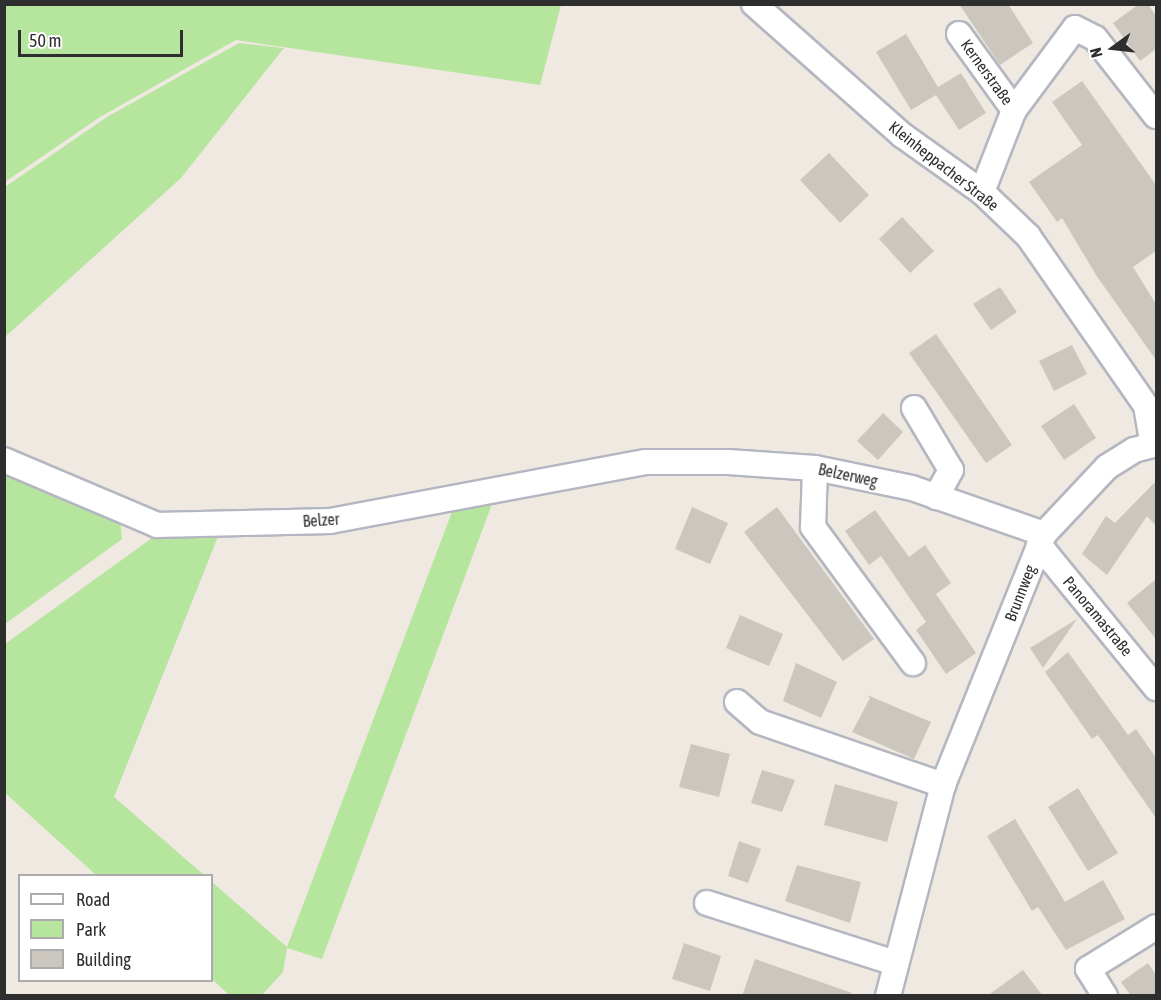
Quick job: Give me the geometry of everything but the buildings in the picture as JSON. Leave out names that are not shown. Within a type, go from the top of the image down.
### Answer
[{"type":"street","name":"Kleinheppacher Straße","points":[[754,4],[902,135],[982,192],[1028,236],[1102,338],[1146,406],[1155,444]]},
{"type":"street","name":"Kernerstraße","points":[[982,192],[1014,110],[1075,28],[1095,38],[1156,116]]},
{"type":"street","name":"Kernerstraße","points":[[959,34],[1014,110]]},
{"type":"street","points":[[914,408],[951,470],[936,497]]},
{"type":"street","name":"Brunnweg","points":[[888,996],[943,785],[1041,540],[1107,467],[1134,450],[1155,444]]},
{"type":"street","name":"Belzer","points":[[4,460],[157,525],[330,521],[645,462]]},
{"type":"street","name":"Belzerweg","points":[[645,462],[815,468],[936,497],[1041,540]]},
{"type":"street","points":[[815,468],[813,527],[913,663]]},
{"type":"street","name":"Panoramastraße","points":[[1041,540],[1156,688]]},
{"type":"street","points":[[737,702],[760,722],[943,785]]},
{"type":"street","points":[[707,903],[895,963]]},
{"type":"street","points":[[1105,996],[1088,969],[1156,927]]},
{"type":"street","name":"Brunnweg","points":[[895,963],[896,996]]},
{"type":"green space","points":[[5,4],[561,5],[540,85],[236,40],[100,117],[5,182]]},
{"type":"green space","points":[[239,43],[284,48],[181,178],[5,337],[5,187],[107,117]]},
{"type":"green space","points":[[5,469],[120,521],[122,539],[5,624]]},
{"type":"green space","points":[[495,496],[322,959],[287,948],[283,972],[262,995],[229,995],[213,980],[213,883],[287,947],[455,504]]},
{"type":"green space","points":[[159,533],[219,534],[114,797],[203,874],[95,874],[5,793],[5,644]]}]
